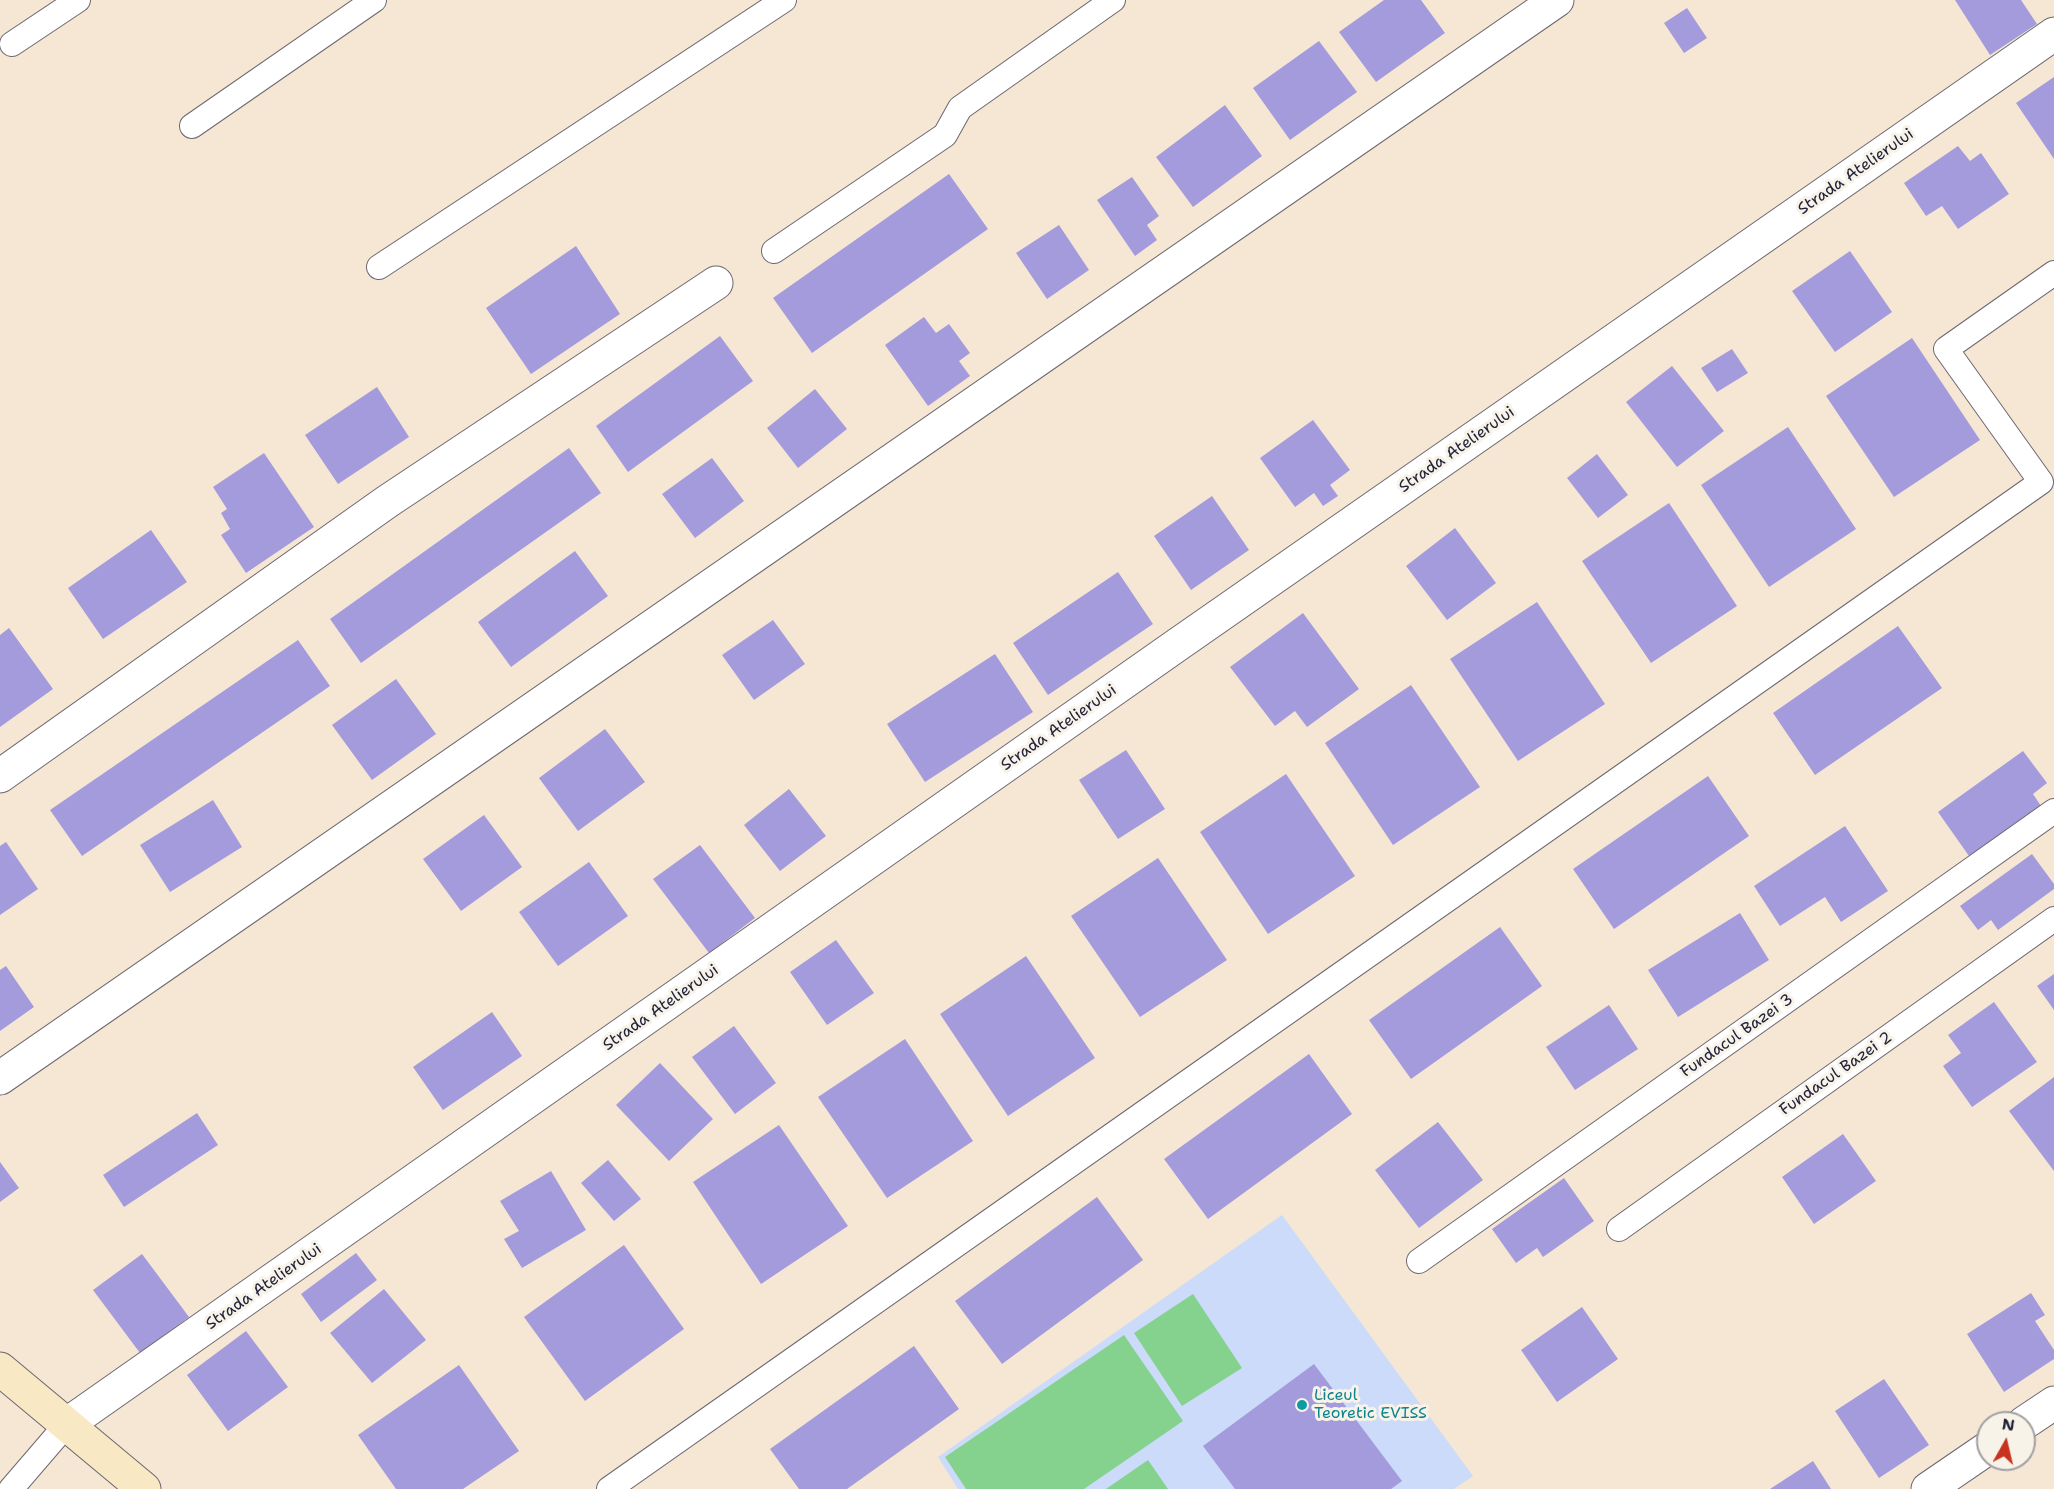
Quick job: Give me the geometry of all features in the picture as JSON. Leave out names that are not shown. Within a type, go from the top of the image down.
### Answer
[{"type":"street","points":[[0,1078],[1557,0]]},
{"type":"street","name":"Strada Atelierului","points":[[66,1425],[1167,652],[2054,34]]},
{"type":"street","points":[[0,776],[388,501],[717,283]]},
{"type":"street","points":[[0,1369],[144,1489]]},
{"type":"street","points":[[2036,1415],[2054,1403]]},
{"type":"street","points":[[1928,1489],[1976,1456]]},
{"type":"lane","points":[[12,44],[78,0]]},
{"type":"lane","points":[[192,126],[374,0]]},
{"type":"lane","points":[[379,267],[784,0]]},
{"type":"lane","points":[[774,251],[945,135],[960,108],[1113,0]]},
{"type":"lane","points":[[609,1489],[2041,482],[1946,349],[2054,273]]},
{"type":"lane","name":"Fundacul Bazei 3","points":[[1419,1261],[2054,811]]},
{"type":"lane","name":"Fundacul Bazei 2","points":[[1619,1229],[2054,919]]},
{"type":"lane","points":[[11,1489],[66,1425]]},
{"type":"shaded area","points":[[1282,1215],[1473,1476],[1454,1489],[958,1489],[938,1457]]},
{"type":"green space","points":[[1193,1294],[1242,1368],[1182,1406],[1134,1333]]},
{"type":"green space","points":[[1124,1335],[1183,1421],[1084,1489],[966,1489],[945,1457]]},
{"type":"green space","points":[[1148,1460],[1168,1489],[1106,1489]]},
{"type":"building","points":[[1384,0],[1421,0],[1445,33],[1376,82],[1339,32]]},
{"type":"building","points":[[1955,0],[2021,0],[2037,24],[1990,55]]},
{"type":"building","points":[[1687,8],[1707,38],[1684,53],[1664,23]]},
{"type":"building","points":[[1319,41],[1357,92],[1290,140],[1253,88]]},
{"type":"building","points":[[2054,77],[2054,159],[2016,103]]},
{"type":"building","points":[[1225,105],[1262,156],[1193,207],[1156,157]]},
{"type":"building","points":[[1958,146],[1970,161],[1981,153],[2009,194],[1958,229],[1942,206],[1926,216],[1904,183]]},
{"type":"building","points":[[949,174],[988,229],[812,353],[773,298]]},
{"type":"building","points":[[1132,177],[1159,216],[1147,225],[1157,240],[1135,256],[1097,200]]},
{"type":"building","points":[[1059,225],[1089,270],[1047,299],[1016,253]]},
{"type":"building","points":[[576,246],[620,314],[531,374],[486,308]]},
{"type":"building","points":[[1850,251],[1892,312],[1835,352],[1792,291]]},
{"type":"building","points":[[924,317],[936,333],[949,324],[970,353],[959,361],[970,376],[928,406],[885,345]]},
{"type":"building","points":[[720,336],[753,381],[628,472],[596,426]]},
{"type":"building","points":[[1912,338],[1980,440],[1894,497],[1826,396]]},
{"type":"building","points":[[1732,349],[1748,373],[1717,392],[1701,368]]},
{"type":"building","points":[[1672,366],[1724,431],[1677,467],[1626,402]]},
{"type":"building","points":[[377,387],[409,437],[338,484],[305,435]]},
{"type":"building","points":[[815,389],[847,429],[798,468],[767,428]]},
{"type":"building","points":[[1313,420],[1350,470],[1330,485],[1338,496],[1323,506],[1314,493],[1295,507],[1260,458]]},
{"type":"building","points":[[1788,427],[1856,529],[1769,587],[1701,485]]},
{"type":"building","points":[[569,448],[601,493],[361,663],[330,619]]},
{"type":"building","points":[[264,453],[314,527],[246,573],[221,535],[230,529],[221,513],[227,509],[213,487]]},
{"type":"building","points":[[1597,454],[1628,495],[1598,518],[1567,478]]},
{"type":"building","points":[[712,458],[744,501],[695,538],[662,494]]},
{"type":"building","points":[[1212,496],[1249,550],[1191,590],[1154,536]]},
{"type":"building","points":[[1669,503],[1737,606],[1651,663],[1582,561]]},
{"type":"building","points":[[1455,528],[1496,583],[1447,620],[1406,566]]},
{"type":"building","points":[[151,530],[187,582],[103,639],[68,588]]},
{"type":"building","points":[[575,551],[608,596],[511,667],[478,622]]},
{"type":"building","points":[[1118,572],[1153,624],[1048,695],[1013,643]]},
{"type":"building","points":[[1537,602],[1605,704],[1518,761],[1450,659]]},
{"type":"building","points":[[1303,613],[1359,689],[1307,727],[1295,711],[1275,726],[1230,667]]},
{"type":"building","points":[[773,620],[805,664],[754,700],[722,655]]},
{"type":"building","points":[[1898,626],[1942,688],[1815,775],[1773,713]]},
{"type":"building","points":[[9,628],[53,689],[0,727],[0,635]]},
{"type":"building","points":[[298,640],[330,686],[82,856],[50,810]]},
{"type":"building","points":[[995,654],[1033,712],[925,782],[887,724]]},
{"type":"building","points":[[396,679],[436,734],[372,780],[332,725]]},
{"type":"building","points":[[1411,685],[1480,787],[1393,845],[1325,743]]},
{"type":"building","points":[[605,729],[645,782],[578,831],[539,778]]},
{"type":"building","points":[[1126,750],[1165,809],[1118,839],[1079,780]]},
{"type":"building","points":[[2023,751],[2047,783],[2033,794],[2041,806],[1969,856],[1938,812]]},
{"type":"building","points":[[1286,774],[1355,876],[1268,934],[1200,832]]},
{"type":"building","points":[[1708,776],[1749,836],[1614,929],[1573,869]]},
{"type":"building","points":[[789,789],[826,836],[780,871],[744,825]]},
{"type":"building","points":[[213,800],[242,847],[170,892],[140,845]]},
{"type":"building","points":[[484,815],[522,867],[461,911],[423,859]]},
{"type":"building","points":[[1845,826],[1888,891],[1841,922],[1825,897],[1780,926],[1754,886]]},
{"type":"building","points":[[6,842],[38,889],[0,915],[0,846]]},
{"type":"building","points":[[700,845],[755,918],[709,953],[653,879]]},
{"type":"building","points":[[2032,854],[2054,884],[2054,889],[1998,930],[1991,920],[1978,930],[1960,906]]},
{"type":"building","points":[[1158,858],[1227,960],[1140,1017],[1071,916]]},
{"type":"building","points":[[589,862],[628,916],[558,966],[519,912]]},
{"type":"building","points":[[1740,913],[1769,960],[1678,1017],[1648,970]]},
{"type":"building","points":[[1500,927],[1542,986],[1411,1079],[1369,1020]]},
{"type":"building","points":[[836,940],[874,993],[827,1025],[790,972]]},
{"type":"building","points":[[1026,956],[1095,1058],[1008,1116],[940,1014]]},
{"type":"building","points":[[6,966],[34,1007],[0,1031],[0,970]]},
{"type":"building","points":[[2054,974],[2054,1010],[2037,986]]},
{"type":"building","points":[[1994,1002],[2037,1062],[1972,1107],[1943,1066],[1961,1053],[1948,1035]]},
{"type":"building","points":[[1609,1005],[1638,1049],[1575,1090],[1546,1047]]},
{"type":"building","points":[[492,1012],[522,1056],[443,1110],[413,1067]]},
{"type":"building","points":[[734,1026],[776,1083],[735,1114],[692,1057]]},
{"type":"building","points":[[905,1039],[973,1141],[887,1198],[818,1097]]},
{"type":"building","points":[[1309,1054],[1352,1114],[1208,1219],[1164,1159]]},
{"type":"building","points":[[660,1063],[713,1119],[669,1161],[616,1105]]},
{"type":"building","points":[[2054,1077],[2054,1171],[2009,1111]]},
{"type":"building","points":[[197,1113],[218,1145],[124,1207],[103,1175]]},
{"type":"building","points":[[1438,1122],[1483,1180],[1419,1228],[1375,1170]]},
{"type":"building","points":[[779,1125],[848,1226],[761,1284],[693,1182]]},
{"type":"building","points":[[1843,1134],[1876,1181],[1814,1224],[1782,1177]]},
{"type":"building","points":[[608,1160],[641,1199],[614,1221],[581,1183]]},
{"type":"building","points":[[0,1162],[19,1188],[0,1202]]},
{"type":"building","points":[[551,1171],[586,1230],[522,1268],[504,1239],[519,1231],[500,1201]]},
{"type":"building","points":[[1564,1178],[1594,1221],[1543,1257],[1537,1248],[1516,1263],[1492,1229]]},
{"type":"building","points":[[1097,1197],[1143,1260],[1002,1364],[955,1301]]},
{"type":"building","points":[[624,1245],[684,1329],[585,1401],[524,1317]]},
{"type":"building","points":[[356,1253],[377,1280],[321,1322],[301,1294]]},
{"type":"building","points":[[142,1254],[189,1317],[140,1353],[93,1290]]},
{"type":"building","points":[[384,1289],[426,1340],[372,1383],[330,1333]]},
{"type":"building","points":[[2031,1293],[2045,1315],[2035,1321],[2054,1350],[2054,1359],[2004,1392],[1967,1334]]},
{"type":"building","points":[[1582,1307],[1618,1359],[1557,1402],[1521,1350]]},
{"type":"building","points":[[246,1331],[288,1387],[228,1431],[187,1375]]},
{"type":"building","points":[[914,1346],[959,1409],[847,1489],[799,1489],[770,1449]]},
{"type":"building","name":"Liceul Teoretic EVISS","points":[[1314,1364],[1402,1481],[1391,1489],[1235,1489],[1203,1446]]},
{"type":"building","points":[[459,1365],[519,1451],[463,1489],[396,1489],[358,1435]]},
{"type":"building","points":[[1884,1379],[1929,1445],[1879,1478],[1835,1411]]},
{"type":"building","points":[[1813,1461],[1831,1489],[1770,1489]]},
{"type":"place","name":"Liceul Teoretic EVISS","points":[[1302,1405]]}]
